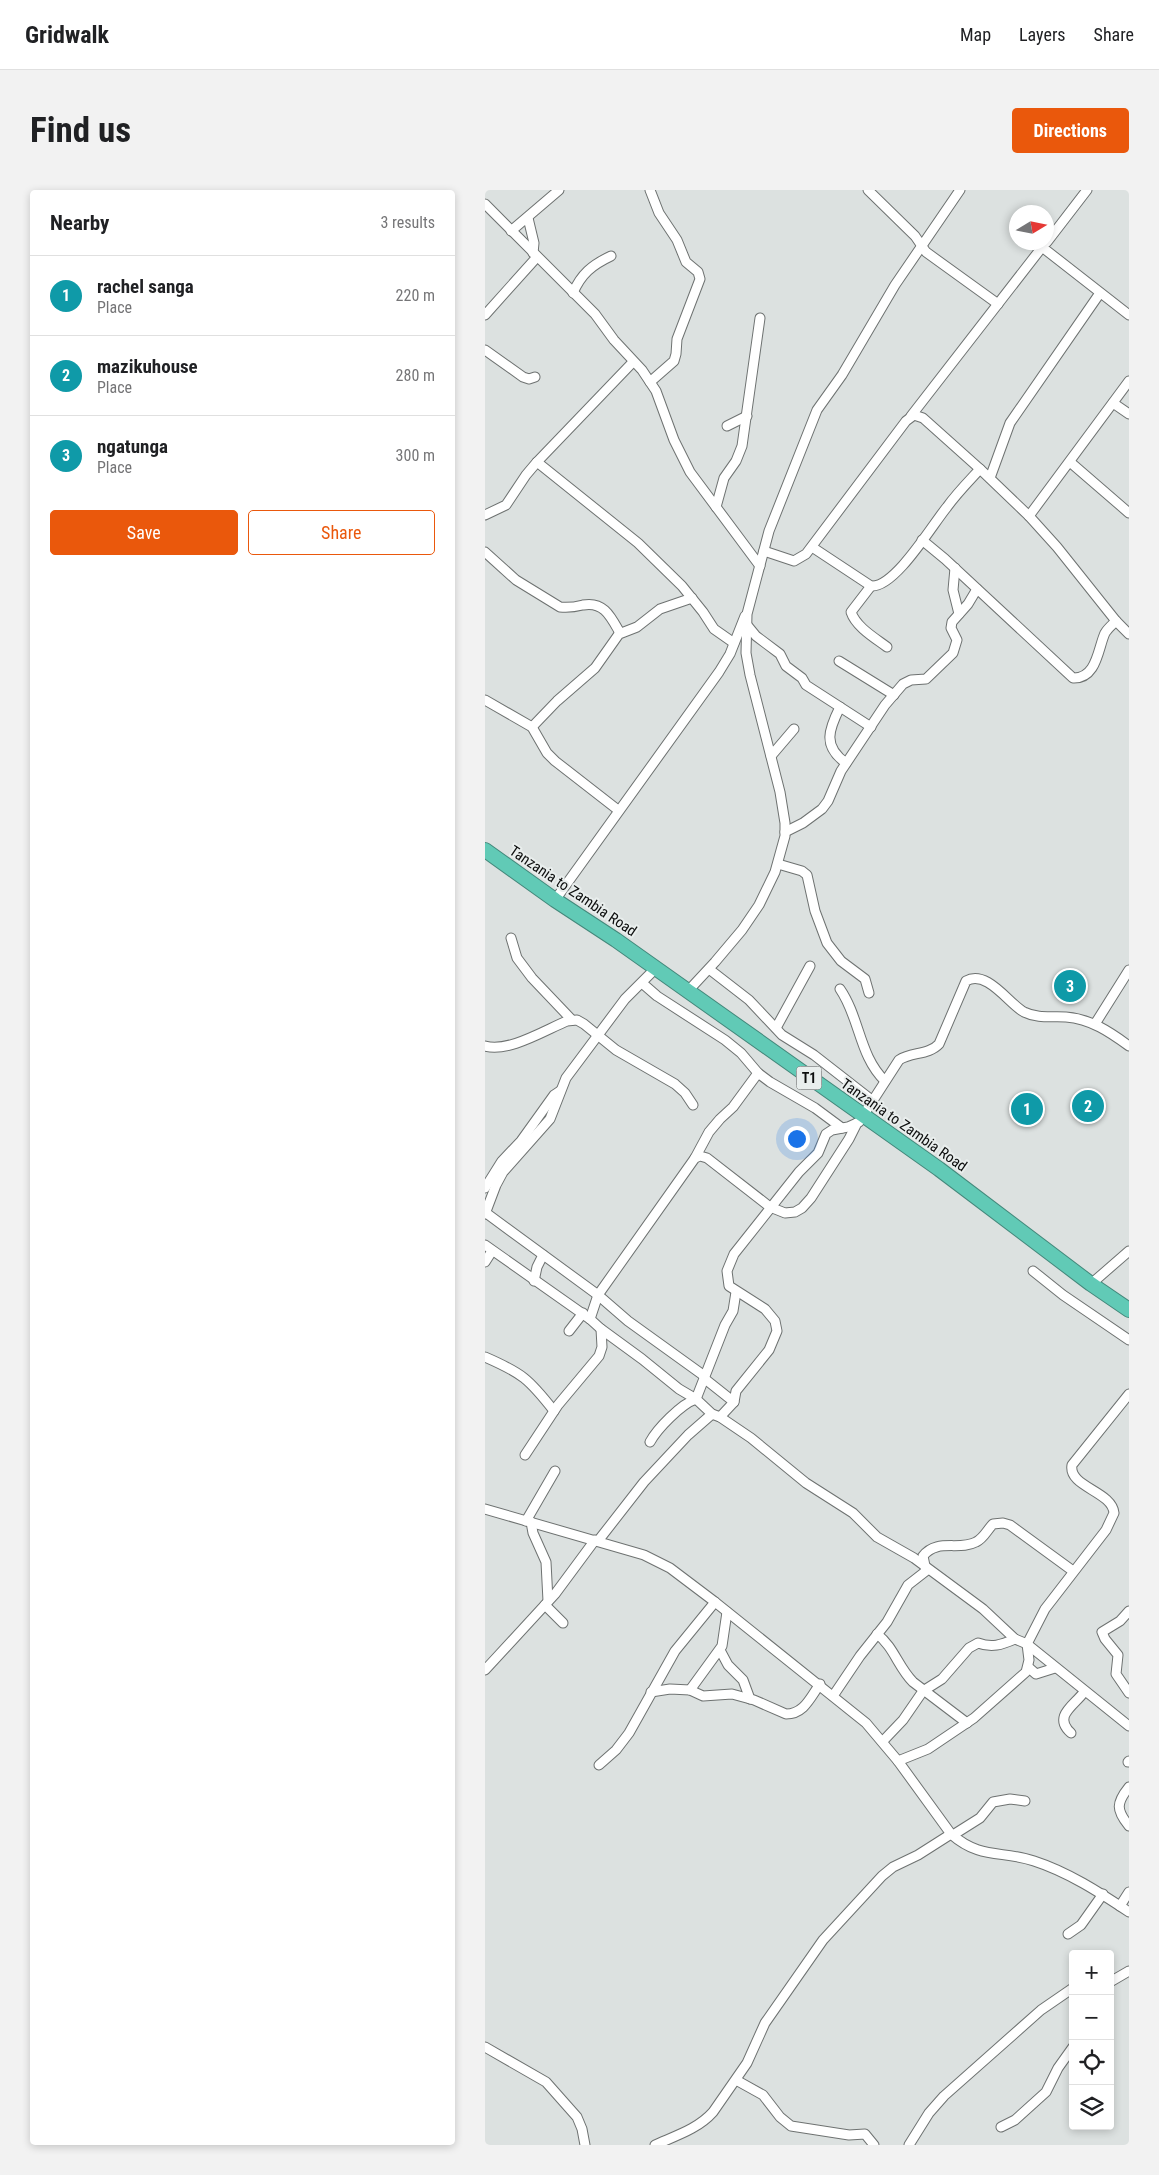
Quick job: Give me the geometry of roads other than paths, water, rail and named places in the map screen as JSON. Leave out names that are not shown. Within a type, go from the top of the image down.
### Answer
[{"type":"highway","name":"Tanzania to Zambia Road","points":[[485,850],[688,991],[860,1120],[986,1203],[1091,1284],[1129,1310]]},
{"type":"street","points":[[511,230],[528,218],[559,190]]},
{"type":"street","points":[[544,204],[565,190]]},
{"type":"street","points":[[650,190],[659,213],[677,240],[686,262],[698,272],[700,279],[677,339],[674,361],[650,382]]},
{"type":"street","points":[[868,190],[911,231],[921,246],[936,261],[997,304]]},
{"type":"street","points":[[555,900],[719,672],[747,614],[769,531],[817,410],[842,375],[895,285],[960,190]]},
{"type":"street","points":[[1054,232],[1087,190]]},
{"type":"street","points":[[485,204],[595,314],[633,362],[642,370],[666,415],[683,459],[701,488],[760,566]]},
{"type":"street","points":[[485,315],[535,255],[528,218]]},
{"type":"street","points":[[764,551],[794,561],[800,559],[812,547],[1040,250]]},
{"type":"street","points":[[1052,250],[1100,293],[1129,315]]},
{"type":"street","points":[[573,293],[585,272],[597,262],[611,256]]},
{"type":"street","points":[[990,478],[1010,423],[1100,293]]},
{"type":"street","points":[[716,507],[724,478],[739,455],[747,416],[761,318]]},
{"type":"street","points":[[485,350],[523,377],[529,379],[535,376]]},
{"type":"street","points":[[488,511],[507,505],[526,475],[537,462],[633,362]]},
{"type":"street","points":[[1029,516],[1129,381]]},
{"type":"street","points":[[1113,403],[1129,414]]},
{"type":"street","points":[[727,426],[747,416]]},
{"type":"street","points":[[911,416],[917,416],[930,423],[1029,516],[1057,547],[1116,621],[1129,634]]},
{"type":"street","points":[[537,462],[638,544],[692,598],[714,629],[734,643]]},
{"type":"street","points":[[1070,462],[1129,513]]},
{"type":"street","points":[[887,647],[866,630],[853,617],[851,612],[871,586],[884,583],[980,469]]},
{"type":"street","points":[[922,540],[1075,679],[1088,671],[1097,662],[1106,633],[1116,621]]},
{"type":"street","points":[[812,547],[871,586]]},
{"type":"street","points":[[485,552],[516,580],[560,607],[572,608],[590,604],[601,606],[606,610],[620,633]]},
{"type":"street","points":[[955,568],[953,590],[959,614]]},
{"type":"street","points":[[785,832],[822,809],[828,801],[838,776],[846,763],[894,695],[908,680],[920,680],[928,677],[953,653],[957,640],[951,624],[977,590]]},
{"type":"street","points":[[533,728],[557,701],[595,668],[620,633],[637,627],[654,612],[666,606],[692,598]]},
{"type":"street","points":[[688,991],[742,930],[759,905],[778,864],[785,832],[783,807],[747,663],[747,614]]},
{"type":"street","points":[[747,625],[756,636],[780,654],[786,666],[802,678],[806,685],[871,727]]},
{"type":"street","points":[[839,661],[894,695]]},
{"type":"street","points":[[485,700],[533,728],[547,753],[555,761],[618,810]]},
{"type":"street","points":[[840,707],[831,726],[829,740],[833,750],[846,763]]},
{"type":"street","points":[[771,756],[794,729]]},
{"type":"street","points":[[778,864],[802,871],[807,875],[815,910],[827,943],[841,962],[865,978],[869,993]]},
{"type":"street","points":[[511,938],[517,958],[532,978],[572,1020],[584,1024],[616,1050],[682,1089],[693,1105]]},
{"type":"street","points":[[776,1028],[809,966]]},
{"type":"street","points":[[655,968],[625,999],[566,1078],[550,1119],[503,1172],[485,1214],[598,1295],[627,1321],[704,1377],[734,1402]]},
{"type":"street","points":[[709,968],[749,1000],[782,1035],[814,1055],[873,1101]]},
{"type":"street","points":[[1095,1024],[1129,970]]},
{"type":"street","points":[[695,1158],[700,1156],[707,1158],[770,1207],[780,1212],[789,1213],[802,1208],[901,1058],[909,1054],[931,1050],[939,1044],[963,986],[969,980],[979,980],[999,989],[1019,1009],[1030,1014],[1040,1017],[1069,1017],[1095,1024],[1129,1046]]},
{"type":"street","points":[[642,983],[657,996],[725,1040],[741,1053],[758,1073],[815,1108],[842,1128]]},
{"type":"street","points":[[839,989],[851,1008],[870,1062],[885,1081]]},
{"type":"street","points":[[485,1046],[497,1048],[509,1045],[572,1020]]},
{"type":"street","points":[[569,1331],[586,1316],[598,1295],[695,1158],[709,1132],[733,1107],[758,1073]]},
{"type":"street","points":[[485,1188],[502,1161],[521,1141],[549,1100],[560,1091]]},
{"type":"street","points":[[485,1670],[547,1603],[644,1482],[688,1434],[734,1402],[736,1391],[769,1350],[777,1331],[775,1321],[765,1309],[751,1298],[736,1292],[729,1286],[728,1268],[743,1242],[770,1207],[799,1172],[818,1153],[826,1134],[860,1120]]},
{"type":"street","points":[[485,1262],[489,1248],[534,1282],[586,1316],[679,1389],[751,1438],[806,1484],[853,1513],[877,1537],[926,1568],[983,1609],[1015,1639],[1027,1644],[1084,1692],[1129,1726]]},
{"type":"street","points":[[1091,1284],[1129,1252]]},
{"type":"street","points":[[534,1282],[537,1267],[543,1255]]},
{"type":"street","points":[[1033,1271],[1063,1295],[1129,1340]]},
{"type":"street","points":[[650,1442],[659,1428],[667,1423],[681,1406],[696,1399],[725,1325],[733,1311],[736,1292]]},
{"type":"street","points":[[525,1455],[553,1411],[599,1356],[602,1347],[601,1329]]},
{"type":"street","points":[[485,1357],[526,1378],[534,1385],[553,1411]]},
{"type":"street","points":[[898,1761],[928,1749],[967,1723],[1010,1687],[1028,1667],[1027,1644],[1045,1609],[1106,1530],[1114,1513],[1110,1502],[1076,1478],[1072,1471],[1072,1465],[1129,1394]]},
{"type":"street","points":[[528,1521],[555,1471]]},
{"type":"street","points":[[485,1509],[651,1558],[715,1602],[820,1684],[865,1723],[883,1741],[952,1834],[979,1851],[1037,1862],[1103,1894],[1129,1912]]},
{"type":"street","points":[[528,1521],[546,1562],[547,1603],[563,1623]]},
{"type":"street","points":[[833,1696],[891,1616],[908,1585],[926,1571],[923,1556],[931,1549],[943,1545],[977,1542],[993,1524],[1003,1523],[1010,1525],[1073,1571]]},
{"type":"street","points":[[599,1765],[616,1750],[629,1733],[683,1638],[715,1602]]},
{"type":"street","points":[[1129,1611],[1120,1621],[1102,1632],[1105,1639],[1118,1655],[1116,1674],[1129,1693]]},
{"type":"street","points":[[690,1690],[720,1650],[725,1632],[727,1612]]},
{"type":"street","points":[[877,1634],[891,1648],[906,1675],[923,1691],[967,1723]]},
{"type":"street","points":[[883,1741],[903,1720],[923,1691],[942,1679],[974,1644],[1000,1646],[1015,1639]]},
{"type":"street","points":[[720,1650],[728,1665],[743,1680],[749,1699]]},
{"type":"street","points":[[1028,1667],[1036,1674],[1055,1668]]},
{"type":"street","points":[[651,1692],[670,1688],[690,1690],[703,1696],[724,1693],[749,1699],[786,1714],[797,1712],[807,1704],[820,1684]]},
{"type":"street","points":[[1071,1733],[1065,1727],[1064,1716],[1069,1707],[1084,1692]]},
{"type":"street","points":[[1129,1787],[1121,1796],[1119,1803],[1122,1818],[1129,1826]]},
{"type":"street","points":[[655,2145],[707,2119],[752,2056],[758,2036],[765,2023],[833,1928],[874,1883],[888,1871],[980,1818],[993,1802],[1025,1801]]},
{"type":"street","points":[[1120,1906],[1129,1892]]},
{"type":"street","points":[[1067,1934],[1081,1925],[1103,1894]]},
{"type":"street","points":[[1114,1980],[1129,1971]]},
{"type":"street","points":[[909,2145],[929,2113],[944,2096],[1041,2010],[1069,1991]]},
{"type":"street","points":[[485,2047],[546,2082],[554,2089],[579,2121],[585,2145]]},
{"type":"street","points":[[1001,2127],[1015,2120],[1042,2097],[1069,2053]]},
{"type":"street","points":[[736,2080],[763,2095],[780,2117],[791,2126],[849,2135],[865,2134],[874,2145]]},
{"type":"place","name":"ngatunga","points":[[1070,986]]},
{"type":"place","name":"mazikuhouse","points":[[1088,1106]]},
{"type":"place","name":"rachel sanga","points":[[1027,1109]]}]
